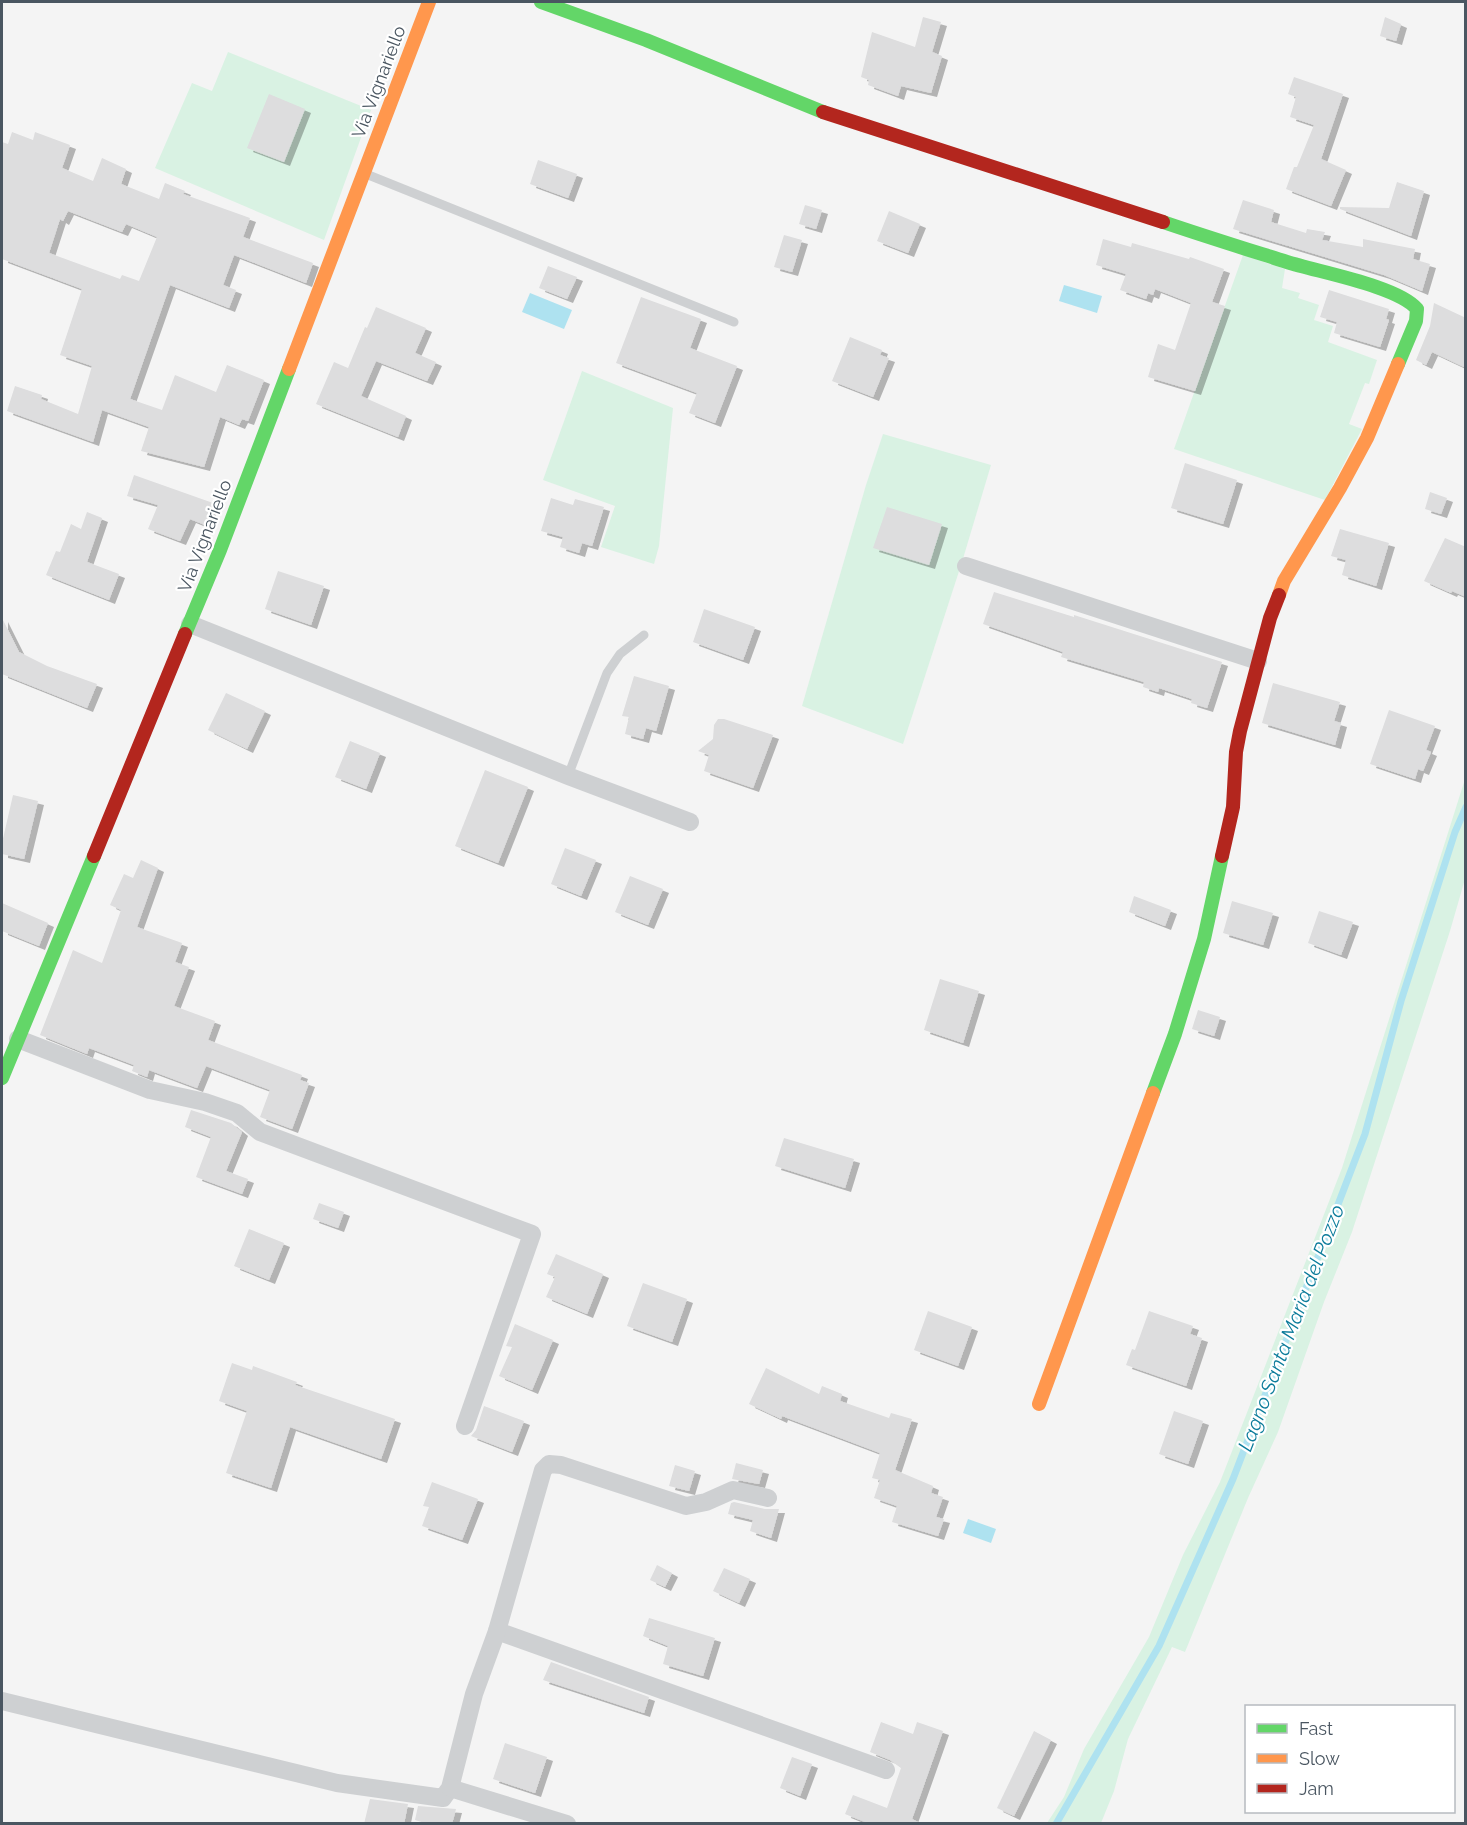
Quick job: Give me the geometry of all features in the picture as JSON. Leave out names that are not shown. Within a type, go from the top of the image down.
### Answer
[{"type":"street","name":"Via Vignariello","points":[[2,1078],[220,550],[429,2]]},
{"type":"street","points":[[541,2],[645,40],[836,117],[1289,263],[1380,289],[1411,302],[1417,309],[1416,321],[1367,438],[1284,581],[1270,618],[1240,731],[1236,752],[1233,807],[1204,939],[1175,1034],[1039,1404]]},
{"type":"street","points":[[966,566],[1258,661]]},
{"type":"street","points":[[190,624],[568,776],[690,822]]},
{"type":"street","points":[[18,1039],[150,1090],[205,1101],[237,1113],[260,1132],[532,1234],[465,1426]]},
{"type":"street","points":[[2,1701],[337,1783],[443,1798],[450,1788],[474,1694],[496,1631],[543,1470],[549,1464],[561,1465],[686,1506],[706,1502],[733,1490],[768,1498]]},
{"type":"street","points":[[496,1631],[886,1770]]},
{"type":"street","points":[[450,1788],[567,1824]]},
{"type":"lane","points":[[363,173],[734,322]]},
{"type":"lane","points":[[568,776],[607,673],[620,654],[644,635]]},
{"type":"green space","points":[[228,52],[371,110],[324,240],[155,168],[192,83],[212,91]]},
{"type":"green space","points":[[1243,255],[1285,269],[1282,288],[1300,293],[1298,298],[1319,305],[1314,320],[1333,326],[1328,342],[1377,360],[1369,384],[1365,383],[1349,424],[1362,429],[1325,500],[1174,449]]},
{"type":"green space","points":[[582,371],[673,408],[659,546],[654,564],[601,547],[615,506],[543,480]]},
{"type":"green space","points":[[883,434],[991,465],[903,744],[802,706]]},
{"type":"green space","points":[[1465,779],[1465,879],[1352,1232],[1324,1302],[1278,1432],[1248,1498],[1185,1652],[1172,1647],[1128,1739],[1114,1791],[1101,1823],[1047,1823],[1064,1797],[1084,1749],[1149,1637],[1183,1555],[1220,1482],[1342,1168]]},
{"type":"water","points":[[1064,285],[1102,296],[1097,313],[1059,301]]},
{"type":"water","points":[[530,293],[572,310],[564,329],[522,312]]},
{"type":"water","points":[[968,1519],[996,1529],[991,1543],[963,1533]]},
{"type":"building","points":[[923,17],[941,22],[932,52],[942,56],[931,93],[901,86],[898,96],[868,85],[869,80],[861,77],[872,32],[915,47]]},
{"type":"building","points":[[1385,17],[1401,24],[1396,41],[1380,36]]},
{"type":"building","points":[[1294,77],[1343,94],[1321,159],[1346,170],[1331,206],[1286,189],[1314,125],[1290,117],[1296,97],[1288,94]]},
{"type":"building","points":[[269,94],[305,109],[284,162],[247,148]]},
{"type":"building","points":[[12,132],[33,140],[35,132],[70,145],[62,168],[93,181],[102,158],[126,169],[121,184],[159,199],[165,183],[185,191],[183,194],[250,218],[243,237],[313,263],[306,283],[234,255],[223,285],[236,290],[229,308],[170,285],[130,399],[162,410],[175,375],[216,392],[227,365],[264,380],[248,421],[242,419],[239,425],[220,417],[204,467],[141,451],[149,427],[102,410],[93,442],[7,411],[15,386],[42,395],[41,399],[78,414],[92,366],[60,355],[82,289],[2,259],[2,142],[8,144]],"holes":[[[68,211],[122,232],[126,224],[157,237],[139,281],[122,275],[120,279],[49,253],[60,219],[63,221]]]},
{"type":"building","points":[[538,160],[577,174],[568,198],[530,184]]},
{"type":"building","points":[[1397,182],[1424,191],[1411,236],[1340,209],[1340,207],[1389,208]]},
{"type":"building","points":[[1243,200],[1274,210],[1271,222],[1306,233],[1307,229],[1325,232],[1322,240],[1363,247],[1363,239],[1415,249],[1413,259],[1430,264],[1422,291],[1384,275],[1233,229]]},
{"type":"building","points":[[805,205],[822,210],[816,229],[799,224]]},
{"type":"building","points":[[889,211],[920,224],[908,253],[877,241]]},
{"type":"building","points":[[784,235],[802,240],[792,272],[774,267]]},
{"type":"building","points":[[1103,239],[1131,247],[1132,243],[1189,259],[1190,257],[1224,269],[1212,302],[1225,306],[1195,391],[1148,377],[1158,344],[1175,350],[1191,303],[1155,289],[1153,295],[1148,293],[1146,299],[1120,290],[1126,274],[1096,265]]},
{"type":"building","points":[[548,266],[577,277],[567,299],[539,288]]},
{"type":"building","points":[[1329,290],[1389,309],[1386,319],[1389,320],[1380,347],[1334,333],[1337,322],[1320,317]]},
{"type":"building","points":[[641,297],[701,319],[690,348],[737,366],[715,423],[689,413],[697,393],[616,363]]},
{"type":"building","points":[[1434,303],[1466,318],[1466,368],[1432,352],[1426,365],[1416,360],[1430,326]]},
{"type":"building","points":[[376,307],[426,328],[415,353],[436,362],[427,381],[376,361],[361,396],[406,416],[398,437],[316,404],[334,362],[348,368]]},
{"type":"building","points":[[850,337],[882,350],[880,355],[889,358],[873,397],[832,381]]},
{"type":"building","points":[[1185,463],[1237,480],[1223,524],[1171,508]]},
{"type":"building","points":[[134,475],[213,503],[205,525],[190,519],[180,541],[148,529],[158,505],[127,496]]},
{"type":"building","points":[[1430,492],[1447,498],[1441,514],[1425,509]]},
{"type":"building","points":[[551,498],[573,505],[575,499],[604,507],[592,546],[582,543],[579,553],[560,547],[563,537],[541,531]]},
{"type":"building","points":[[887,507],[942,524],[929,565],[873,548]]},
{"type":"building","points":[[87,512],[102,518],[87,562],[119,574],[109,600],[46,575],[56,551],[60,552],[71,524],[81,529]]},
{"type":"building","points":[[1340,529],[1389,543],[1376,586],[1342,575],[1346,560],[1331,556]]},
{"type":"building","points":[[1445,538],[1466,547],[1466,597],[1424,581]]},
{"type":"building","points":[[278,571],[324,586],[311,625],[265,609]]},
{"type":"building","points":[[994,592],[1222,662],[1207,708],[1191,703],[1192,699],[1159,688],[1158,692],[1143,687],[1144,682],[1061,657],[1063,652],[983,624]]},
{"type":"building","points":[[704,609],[755,627],[743,660],[693,642]]},
{"type":"building","points":[[2,618],[19,652],[47,666],[97,684],[87,708],[2,674]]},
{"type":"building","points":[[634,676],[669,686],[656,731],[646,728],[643,739],[625,734],[629,717],[622,716]]},
{"type":"building","points":[[1273,683],[1340,702],[1334,721],[1341,723],[1335,745],[1262,723]]},
{"type":"building","points":[[226,693],[265,711],[247,749],[208,730]]},
{"type":"building","points":[[1389,710],[1435,726],[1426,750],[1431,752],[1423,771],[1418,769],[1415,779],[1370,764]]},
{"type":"building","points":[[718,719],[773,735],[753,788],[704,771],[709,755],[698,751],[713,739],[714,725]]},
{"type":"building","points":[[350,741],[380,753],[366,789],[335,777]]},
{"type":"building","points":[[485,770],[528,787],[498,863],[455,846]]},
{"type":"building","points":[[13,795],[38,801],[24,859],[2,854],[2,843]]},
{"type":"building","points":[[565,848],[596,860],[581,896],[551,884]]},
{"type":"building","points":[[141,860],[158,868],[137,927],[182,943],[175,962],[189,967],[174,1006],[215,1021],[208,1040],[302,1075],[300,1080],[309,1083],[292,1129],[260,1117],[270,1090],[206,1066],[197,1088],[149,1070],[147,1077],[132,1071],[134,1065],[89,1048],[87,1054],[40,1035],[73,950],[102,963],[121,910],[110,905],[124,874],[133,878]]},
{"type":"building","points":[[630,876],[663,889],[648,925],[615,912]]},
{"type":"building","points":[[1134,896],[1171,910],[1165,926],[1129,912]]},
{"type":"building","points":[[1232,901],[1273,913],[1263,945],[1223,933]]},
{"type":"building","points":[[2,903],[48,923],[39,946],[2,931]]},
{"type":"building","points":[[1319,911],[1353,922],[1341,955],[1308,943]]},
{"type":"building","points":[[940,979],[979,991],[963,1043],[924,1030]]},
{"type":"building","points":[[1198,1010],[1220,1017],[1214,1036],[1192,1029]]},
{"type":"building","points":[[191,1110],[231,1123],[242,1132],[226,1171],[248,1179],[242,1194],[196,1177],[211,1137],[185,1127]]},
{"type":"building","points":[[784,1138],[854,1159],[845,1188],[775,1166]]},
{"type":"building","points":[[319,1203],[344,1212],[338,1228],[313,1219]]},
{"type":"building","points":[[249,1229],[284,1243],[269,1280],[234,1266]]},
{"type":"building","points":[[556,1254],[603,1274],[587,1314],[546,1297],[555,1277],[547,1274]]},
{"type":"building","points":[[643,1283],[687,1299],[672,1342],[627,1326]]},
{"type":"building","points":[[928,1311],[972,1327],[958,1366],[914,1350]]},
{"type":"building","points":[[1149,1311],[1193,1326],[1190,1334],[1202,1338],[1186,1386],[1126,1365],[1132,1349],[1135,1350]]},
{"type":"building","points":[[515,1324],[553,1340],[532,1390],[499,1376],[512,1347],[506,1346]]},
{"type":"building","points":[[232,1363],[252,1370],[253,1366],[297,1382],[295,1385],[395,1419],[381,1459],[290,1427],[271,1488],[226,1473],[247,1411],[219,1401]]},
{"type":"building","points":[[766,1368],[819,1394],[822,1386],[842,1394],[840,1401],[889,1418],[891,1413],[912,1419],[895,1470],[933,1486],[931,1493],[943,1497],[936,1517],[944,1519],[938,1536],[892,1522],[897,1506],[874,1498],[880,1480],[872,1478],[880,1453],[782,1416],[781,1419],[749,1404]]},
{"type":"building","points":[[484,1406],[524,1421],[512,1452],[471,1436],[476,1430]]},
{"type":"building","points":[[1174,1411],[1203,1421],[1188,1464],[1159,1454]]},
{"type":"building","points":[[736,1463],[763,1470],[759,1484],[732,1479]]},
{"type":"building","points":[[675,1465],[695,1471],[689,1491],[669,1486]]},
{"type":"building","points":[[432,1482],[478,1499],[462,1540],[422,1526],[429,1507],[423,1506]]},
{"type":"building","points":[[731,1503],[765,1509],[779,1509],[771,1538],[750,1531],[753,1520],[728,1514]]},
{"type":"building","points":[[657,1565],[672,1573],[665,1587],[650,1580]]},
{"type":"building","points":[[724,1568],[750,1579],[739,1603],[713,1591]]},
{"type":"building","points":[[649,1618],[715,1638],[703,1676],[663,1664],[668,1646],[643,1636]]},
{"type":"building","points":[[551,1662],[649,1697],[644,1713],[543,1680]]},
{"type":"building","points":[[881,1722],[913,1734],[917,1722],[943,1731],[912,1819],[922,1824],[870,1824],[845,1814],[853,1795],[887,1808],[901,1768],[890,1760],[870,1752]]},
{"type":"building","points":[[1034,1731],[1051,1740],[1014,1816],[997,1808]]},
{"type":"building","points":[[505,1743],[547,1757],[535,1793],[493,1779]]},
{"type":"building","points":[[792,1757],[812,1764],[800,1796],[780,1788]]},
{"type":"building","points":[[370,1799],[408,1804],[404,1824],[364,1824]]},
{"type":"building","points":[[418,1806],[456,1809],[452,1824],[428,1824],[415,1820]]},
{"type":"waterway","name":"Lagno Santa Maria del Pozzo","points":[[1056,1824],[1159,1646],[1233,1479],[1365,1134],[1401,1001],[1455,832],[1466,807]]},
{"type":"traffic: fast","points":[[541,2],[646,40],[823,112]]},
{"type":"traffic: fast","points":[[1163,222],[1287,262],[1376,287],[1407,301],[1417,309],[1416,321],[1398,364]]},
{"type":"traffic: fast","points":[[185,634],[220,550],[289,369]]},
{"type":"traffic: fast","points":[[2,1078],[94,856]]},
{"type":"traffic: fast","points":[[1153,1093],[1175,1034],[1204,939],[1222,856]]},
{"type":"traffic: slow","points":[[289,369],[429,2]]},
{"type":"traffic: slow","points":[[1279,595],[1284,581],[1367,438],[1398,364]]},
{"type":"traffic: slow","points":[[1039,1404],[1153,1093]]},
{"type":"traffic: jam","points":[[823,112],[1163,222]]},
{"type":"traffic: jam","points":[[1222,856],[1233,807],[1236,752],[1240,731],[1270,618],[1279,595]]},
{"type":"traffic: jam","points":[[94,856],[185,634]]}]
